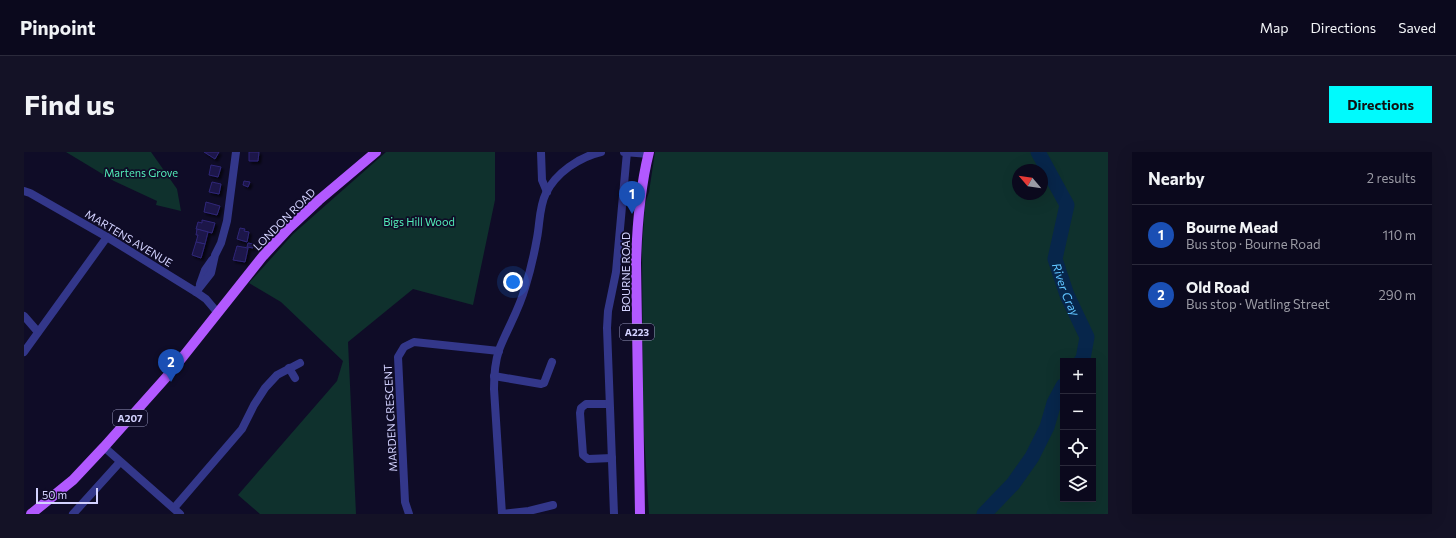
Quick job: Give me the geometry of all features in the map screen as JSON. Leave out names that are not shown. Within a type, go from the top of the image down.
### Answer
[{"type":"main road","name":"LONDON ROAD","points":[[217,312],[288,228],[376,152]]},
{"type":"main road","name":"BOURNE ROAD","points":[[640,514],[636,263],[637,235],[642,190],[649,153]]},
{"type":"main road","name":"A207","points":[[31,514],[73,480],[104,447],[170,373],[217,312]]},
{"type":"street","points":[[196,292],[205,270],[215,255],[227,221],[236,152]]},
{"type":"street","points":[[541,152],[542,180],[547,192]]},
{"type":"street","points":[[553,505],[529,511],[502,514],[494,376],[499,351],[525,289],[537,238],[542,204],[547,192],[556,179],[568,168],[598,152]]},
{"type":"street","points":[[623,152],[649,153]]},
{"type":"street","points":[[614,514],[607,328],[608,311],[616,272],[627,152]]},
{"type":"street","name":"MARTENS AVENUE","points":[[24,191],[107,237],[196,292],[206,299],[217,312]]},
{"type":"street","points":[[24,352],[107,237]]},
{"type":"street","points":[[24,316],[38,332]]},
{"type":"street","name":"MARDEN CRESCENT","points":[[410,514],[405,502],[398,357],[404,347],[414,342],[499,351]]},
{"type":"street","points":[[494,376],[541,384],[546,381],[552,362]]},
{"type":"street","points":[[174,508],[242,429],[254,405],[265,388],[277,375],[300,363]]},
{"type":"street","points":[[289,368],[295,378]]},
{"type":"street","points":[[609,404],[583,405],[581,408],[580,419],[583,456],[588,459],[612,458]]},
{"type":"street","points":[[104,447],[180,514]]},
{"type":"street","points":[[73,514],[120,462]]},
{"type":"green space","name":"Martens Grove","points":[[66,152],[151,152],[177,189],[181,211],[156,205],[157,201],[114,181]]},
{"type":"green space","name":"Bigs Hill Wood","points":[[386,152],[495,152],[495,200],[473,305],[413,289],[348,342],[356,514],[260,514],[238,495],[337,381],[343,361],[281,302],[249,283],[293,234]]},
{"type":"green space","points":[[655,152],[1108,152],[1108,514],[649,514],[643,419],[642,249],[645,204],[649,192]]},
{"type":"building","points":[[204,152],[219,152],[215,159]]},
{"type":"building","points":[[249,152],[259,152],[258,161],[249,161]]},
{"type":"building","points":[[211,165],[221,167],[218,177],[209,175]]},
{"type":"building","points":[[244,181],[250,182],[248,187],[243,185]]},
{"type":"building","points":[[212,182],[221,184],[219,194],[209,192]]},
{"type":"building","points":[[206,202],[220,206],[217,215],[204,212]]},
{"type":"building","points":[[202,220],[215,223],[212,233],[196,229],[198,222],[202,223]]},
{"type":"building","points":[[240,228],[249,232],[247,242],[237,239]]},
{"type":"building","points":[[197,229],[208,232],[205,244],[196,242],[198,235],[196,235]]},
{"type":"building","points":[[263,234],[267,238],[261,245],[257,242]]},
{"type":"building","points":[[196,242],[205,244],[201,258],[192,255]]},
{"type":"building","points":[[248,243],[253,244],[253,248],[247,247]]},
{"type":"building","points":[[237,246],[248,248],[245,262],[233,260]]},
{"type":"waterway","name":"River Cray","points":[[1038,152],[1067,205],[1055,259],[1067,295],[1087,337],[1083,358]]},
{"type":"waterway","name":"River Cray","points":[[984,514],[1013,484],[1032,457],[1047,427],[1054,403],[1060,392]]},
{"type":"place","name":"Bourne Mead","points":[[632,214]]},
{"type":"place","name":"Old Road","points":[[171,382]]}]
